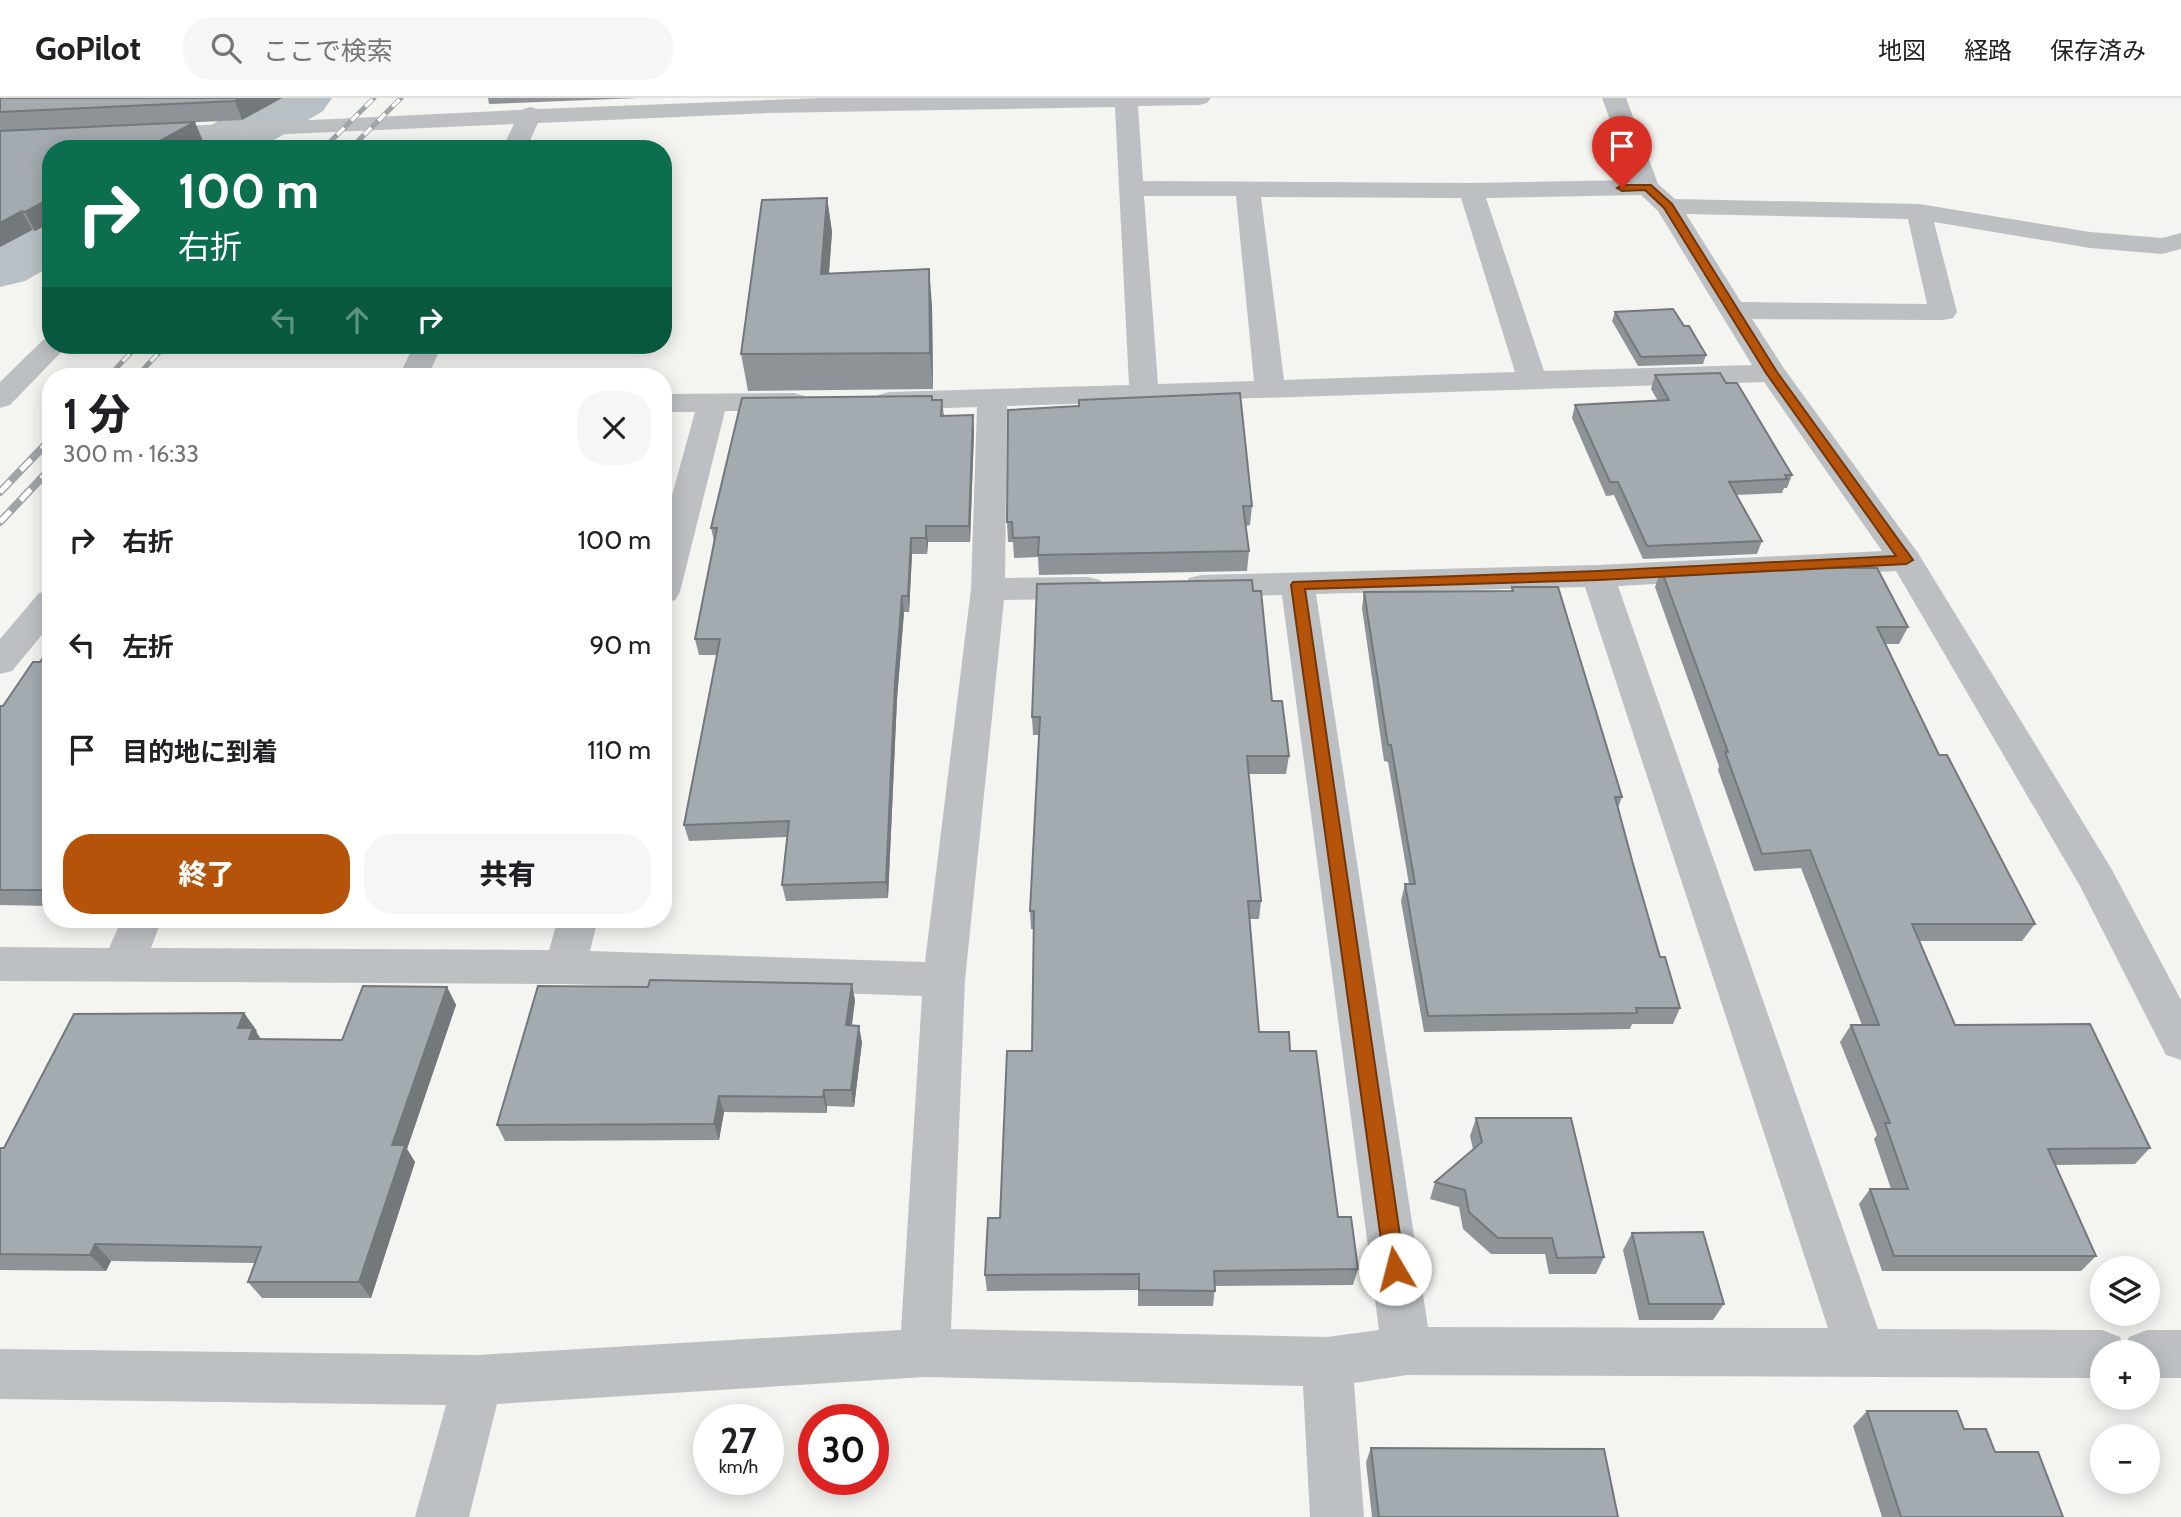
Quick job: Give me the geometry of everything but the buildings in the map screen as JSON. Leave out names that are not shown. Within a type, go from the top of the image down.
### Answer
[{"type":"street","points":[[124,134],[403,123],[530,114],[767,106],[1199,98]]},
{"type":"street","points":[[1614,98],[1658,197],[1772,373],[1906,560],[2097,879],[2181,1042]]},
{"type":"street","points":[[1109,99],[1131,188],[1144,395]]},
{"type":"street","points":[[518,140],[530,114]]},
{"type":"street","points":[[262,140],[275,127]]},
{"type":"street","points":[[1131,188],[1471,191],[1658,197],[1919,212],[2090,240],[2162,246],[2181,241]]},
{"type":"street","points":[[1248,190],[1270,389]]},
{"type":"street","points":[[1471,191],[1532,380]]},
{"type":"street","points":[[1731,310],[1943,312],[1919,212]]},
{"type":"street","points":[[0,398],[45,354]]},
{"type":"street","points":[[859,401],[992,400],[1772,373]]},
{"type":"street","points":[[925,1353],[944,981],[989,589],[992,400]]},
{"type":"street","points":[[672,403],[819,402]]},
{"type":"street","points":[[672,557],[712,403]]},
{"type":"street","points":[[1177,586],[1598,576],[1906,560]]},
{"type":"street","points":[[1598,576],[1862,1354]]},
{"type":"street","points":[[1298,585],[1407,1351]]},
{"type":"street","points":[[989,589],[1123,587]]},
{"type":"street","points":[[0,662],[42,612]]},
{"type":"street","points":[[123,964],[138,928]]},
{"type":"street","points":[[565,967],[576,928]]},
{"type":"street","points":[[0,964],[565,967],[944,981]]},
{"type":"street","points":[[0,1374],[478,1380],[925,1353],[1327,1362],[1407,1351],[2090,1354]]},
{"type":"street","points":[[2160,1354],[2181,1354]]},
{"type":"street","points":[[1327,1362],[1337,1517]]},
{"type":"street","points":[[442,1517],[478,1380]]},
{"type":"waterway","points":[[230,140],[302,98]]},
{"type":"waterway","points":[[0,266],[42,243]]},
{"type":"railway","points":[[332,140],[374,98]]},
{"type":"railway","points":[[359,140],[401,98]]},
{"type":"railway","points":[[116,368],[130,354]]},
{"type":"railway","points":[[144,368],[158,354]]},
{"type":"railway","points":[[0,492],[42,448]]},
{"type":"railway","points":[[0,522],[42,478]]},
{"type":"route","points":[[1395,1269],[1298,585],[1598,576],[1906,560],[1772,373],[1668,206],[1647,187],[1622,188]]}]
